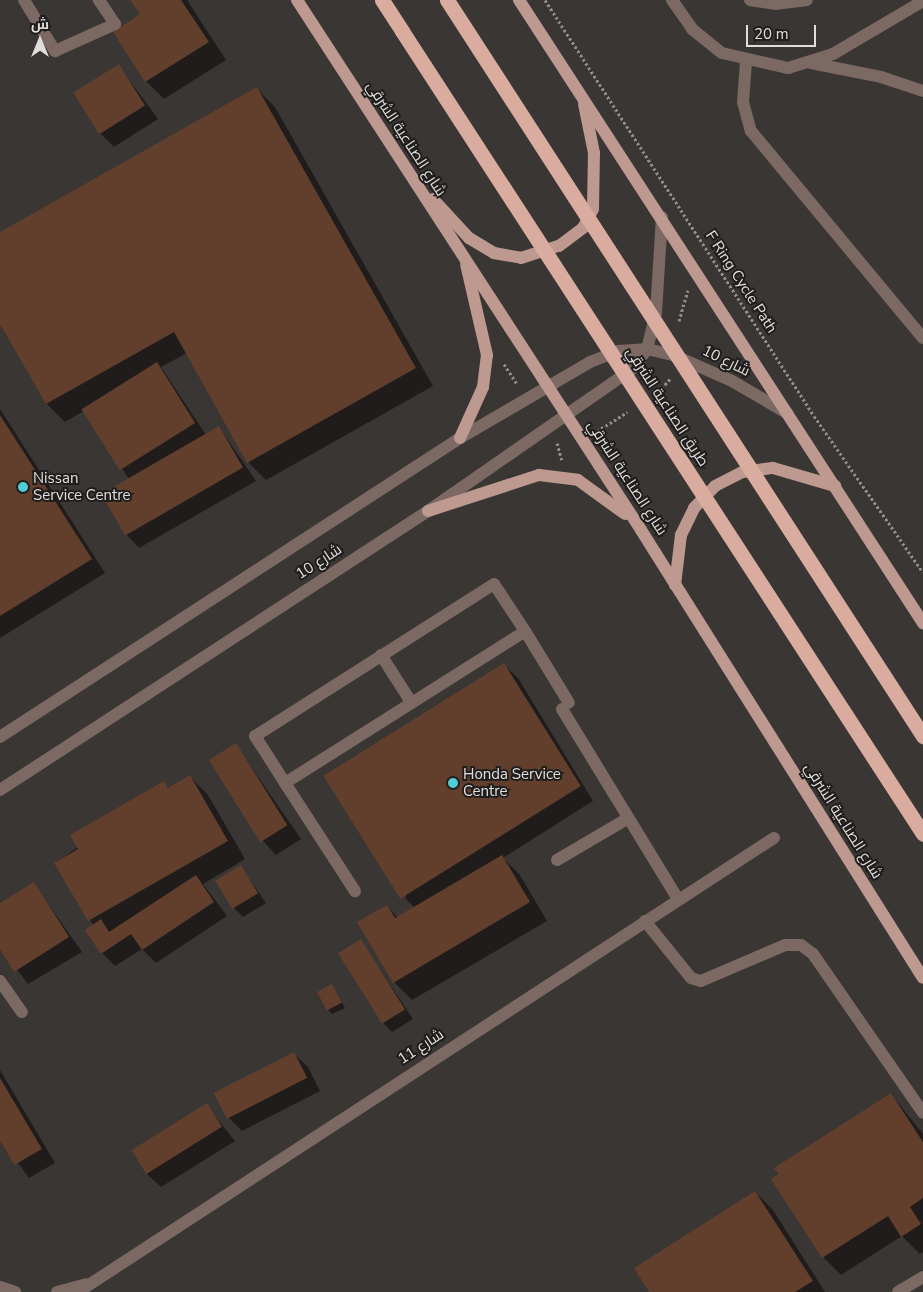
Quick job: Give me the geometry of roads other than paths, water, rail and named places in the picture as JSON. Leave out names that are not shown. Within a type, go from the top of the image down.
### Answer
[{"type":"highway","name":"طريق الصناعية الشرقي","points":[[382,0],[923,834]]},
{"type":"highway","points":[[447,0],[923,736]]},
{"type":"main road","name":"شارع الصناعية الشرقي","points":[[297,0],[641,530],[923,978]]},
{"type":"main road","points":[[519,0],[662,217],[923,623]]},
{"type":"main road","points":[[406,169],[469,238],[494,253],[521,258],[559,246],[583,228],[593,209],[596,185],[582,95]]},
{"type":"main road","points":[[460,438],[483,387],[487,355],[464,257]]},
{"type":"main road","points":[[675,585],[681,535],[694,508],[715,486],[743,472],[773,468],[834,486]]},
{"type":"main road","points":[[428,511],[517,479],[560,476],[594,488],[641,530]]},
{"type":"street","points":[[24,0],[55,51],[115,24],[99,0]]},
{"type":"street","points":[[672,0],[704,40],[746,62],[788,68],[811,62],[923,1]]},
{"type":"street","points":[[750,0],[775,4],[807,0]]},
{"type":"street","points":[[746,62],[744,102],[751,131],[923,338]]},
{"type":"street","points":[[811,62],[881,77],[923,91]]},
{"type":"street","name":"شارع 10","points":[[0,790],[428,511],[568,417],[632,369],[647,349],[659,289],[662,217]]},
{"type":"street","name":"شارع 10","points":[[0,737],[460,438],[547,384],[619,351],[647,349],[700,365],[787,413]]},
{"type":"street","points":[[355,891],[255,736],[494,584],[525,631],[627,819],[678,899]]},
{"type":"street","points":[[285,783],[525,631]]},
{"type":"street","points":[[380,656],[412,702]]},
{"type":"street","points":[[557,860],[627,819]]},
{"type":"street","name":"شارع 11","points":[[57,1292],[82,1288],[774,838]]},
{"type":"street","points":[[644,921],[691,978],[701,981],[785,945],[801,945],[813,954],[923,1113]]},
{"type":"street","points":[[0,981],[22,1012]]},
{"type":"street","points":[[898,1292],[923,1277]]},
{"type":"street","points":[[0,1287],[15,1292]]},
{"type":"place","name":"Nissan Service Centre","points":[[23,487]]},
{"type":"place","name":"Honda Service Centre","points":[[453,783]]}]
